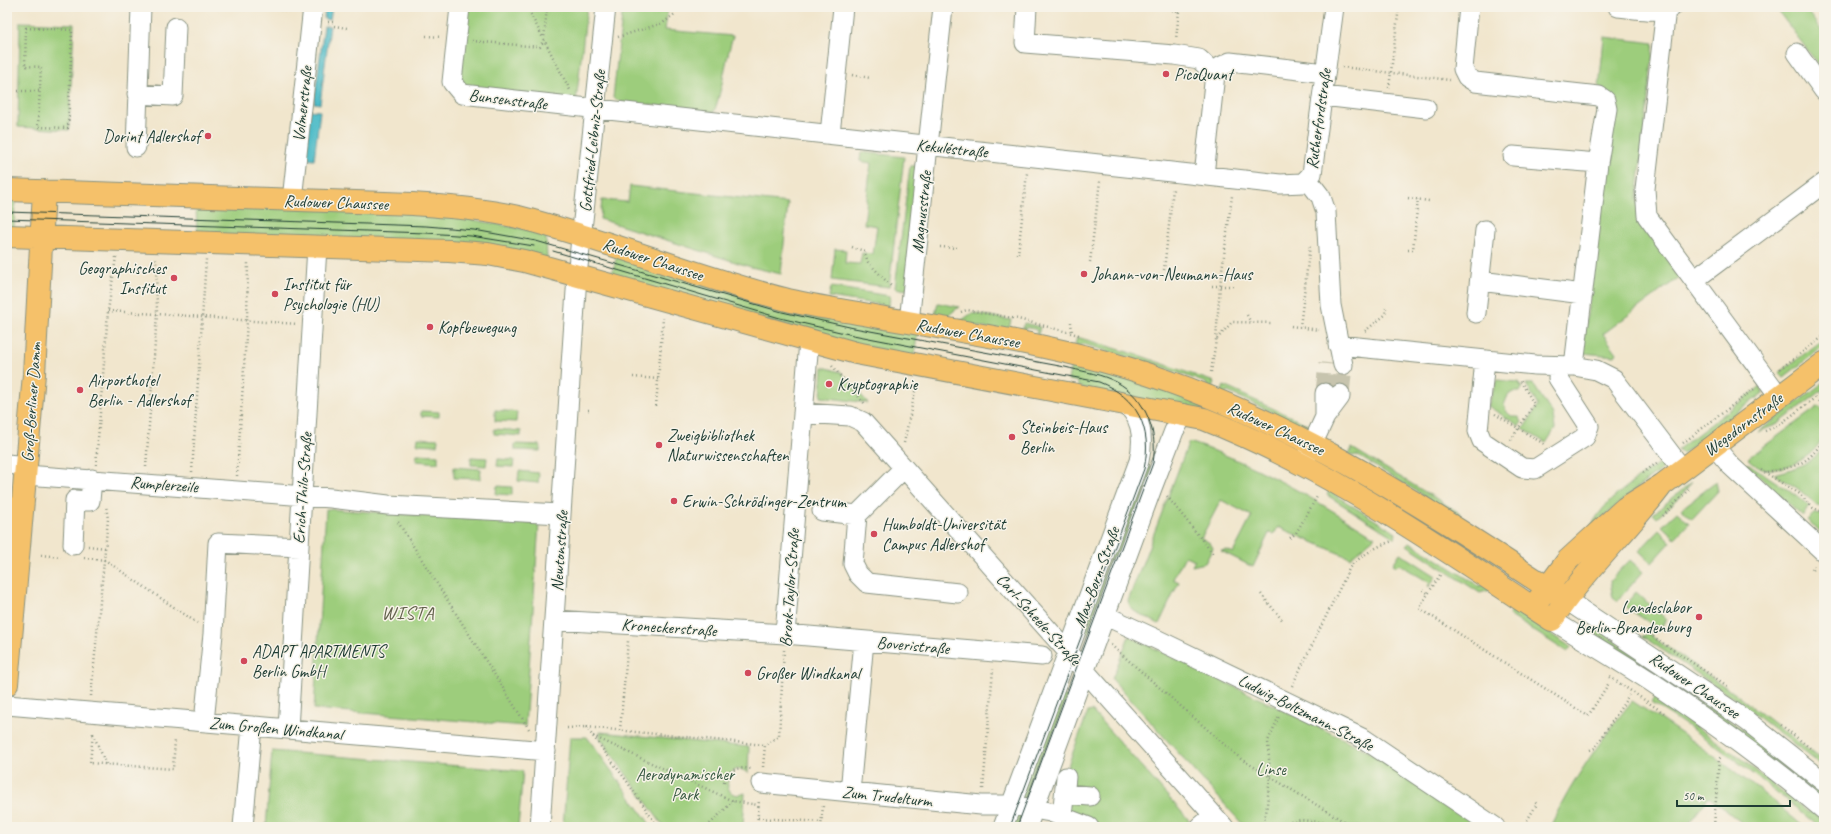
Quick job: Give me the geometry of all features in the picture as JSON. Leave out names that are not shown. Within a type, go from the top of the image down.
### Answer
[{"type":"main road","name":"Rudower Chaussee","points":[[7,190],[472,208],[517,217],[732,285],[787,300],[1018,342],[1114,364],[1158,377],[1213,398],[1314,445],[1395,490],[1565,599]]},
{"type":"main road","name":"Groß-Berliner Damm","points":[[7,684],[20,468],[42,237],[44,191]]},
{"type":"main road","name":"Rudower Chaussee","points":[[7,236],[409,249],[488,254],[524,261],[856,353],[1184,414],[1204,419],[1244,435],[1303,464],[1365,500],[1552,620]]},
{"type":"main road","name":"Wegedornstraße","points":[[1534,608],[1547,587],[1568,560],[1625,508],[1683,470],[1824,363]]},
{"type":"main road","name":"Wegedornstraße","points":[[1552,620],[1565,599],[1640,515],[1662,485]]},
{"type":"street","points":[[136,147],[141,7]]},
{"type":"street","name":"Volmerstraße","points":[[292,200],[313,7]]},
{"type":"street","name":"Bunsenstraße","points":[[460,7],[452,82],[462,94],[587,108]]},
{"type":"street","name":"Gottfried-Leibniz-Straße","points":[[577,276],[581,236],[587,108],[606,7]]},
{"type":"street","points":[[830,134],[843,7]]},
{"type":"street","name":"Magnusstraße","points":[[909,322],[943,7]]},
{"type":"street","points":[[1027,7],[1025,43],[1174,55],[1199,59],[1215,74]]},
{"type":"street","name":"Rutherfordstraße","points":[[1334,7],[1333,70],[1323,96],[1314,166],[1308,180],[1321,197],[1326,212],[1331,305],[1338,345]]},
{"type":"street","points":[[1469,7],[1464,69],[1467,77],[1475,82],[1599,96],[1605,100],[1607,109],[1598,163],[1583,294],[1567,366],[1558,378],[1589,426],[1585,437],[1535,469],[1522,468],[1482,441],[1478,431],[1485,360]]},
{"type":"street","points":[[1618,7],[1640,10],[1669,8],[1645,189],[1647,216],[1779,396]]},
{"type":"street","points":[[137,94],[173,96],[176,27]]},
{"type":"street","points":[[1797,53],[1824,91]]},
{"type":"street","points":[[1204,176],[1215,74],[1220,67],[1230,62],[1333,70]]},
{"type":"street","points":[[1323,96],[1426,108]]},
{"type":"street","name":"Kekuléstraße","points":[[587,108],[1280,184],[1298,184],[1308,180]]},
{"type":"street","points":[[1513,156],[1598,163]]},
{"type":"street","points":[[1694,280],[1824,184]]},
{"type":"street","points":[[1476,313],[1485,230]]},
{"type":"street","name":"Erich-Thilo-Straße","points":[[288,729],[298,547],[314,325],[317,247]]},
{"type":"street","name":"Newtonstraße","points":[[540,827],[577,276]]},
{"type":"street","points":[[1480,281],[1583,294]]},
{"type":"street","name":"Brook-Taylor-Straße","points":[[785,634],[809,341]]},
{"type":"street","points":[[1336,364],[1338,345],[1596,370],[1614,379],[1683,470]]},
{"type":"street","points":[[1303,464],[1314,445],[1326,417],[1332,394]]},
{"type":"street","name":"Max-Born-Straße","points":[[1003,827],[1136,469],[1141,450],[1142,437],[1136,416],[1126,406],[1118,401]]},
{"type":"street","name":"Carl-Scheele-Straße","points":[[803,413],[850,416],[863,422],[1084,670],[1212,823]]},
{"type":"street","name":"Max-Born-Straße","points":[[1027,827],[1152,488],[1174,431],[1184,414]]},
{"type":"street","points":[[1714,446],[1731,466],[1824,552]]},
{"type":"street","points":[[901,466],[857,515],[852,564],[858,574],[868,582],[958,593]]},
{"type":"street","name":"Rumplerzeile","points":[[20,468],[97,479],[302,495],[388,505],[561,514]]},
{"type":"street","points":[[73,545],[75,500],[90,500],[97,479]]},
{"type":"street","points":[[822,511],[857,515]]},
{"type":"street","points":[[204,722],[213,634],[218,543],[298,547]]},
{"type":"street","name":"Rudower Chaussee","points":[[1565,599],[1747,721],[1824,782]]},
{"type":"street","name":"Kroneckerstraße","points":[[554,620],[785,634]]},
{"type":"street","name":"Rudower Chaussee","points":[[1552,620],[1649,680],[1718,727],[1787,779],[1824,810]]},
{"type":"street","name":"Ludwig-Boltzmann-Straße","points":[[1102,625],[1285,701],[1364,739],[1495,827]]},
{"type":"street","name":"Boveristraße","points":[[785,634],[1042,656]]},
{"type":"street","points":[[850,792],[864,641]]},
{"type":"street","name":"Zum Großen Windkanal","points":[[7,705],[546,751]]},
{"type":"street","points":[[244,827],[252,726]]},
{"type":"street","name":"Zum Trudelturm","points":[[761,783],[981,806],[1012,805],[1050,812],[1089,827]]},
{"type":"street","points":[[1062,817],[1066,785],[1090,796]]},
{"type":"path","points":[[249,7],[291,10]]},
{"type":"path","points":[[527,7],[544,38],[587,108]]},
{"type":"path","points":[[426,36],[540,47],[544,38],[547,7]]},
{"type":"path","points":[[1171,7],[1171,10],[1179,11],[1174,55]]},
{"type":"path","points":[[1391,74],[1399,7]]},
{"type":"path","points":[[618,37],[663,23],[676,13]]},
{"type":"path","points":[[334,26],[346,28]]},
{"type":"path","points":[[26,28],[72,30],[68,128],[38,127],[40,91],[41,67],[25,66],[26,28]]},
{"type":"path","points":[[1333,70],[1475,82]]},
{"type":"path","points":[[18,91],[40,91]]},
{"type":"path","points":[[1018,254],[1027,168]]},
{"type":"path","points":[[1090,262],[1101,177]]},
{"type":"path","points":[[1164,270],[1174,184]]},
{"type":"path","points":[[1211,372],[1216,340],[1220,285],[1233,191]]},
{"type":"path","points":[[1408,198],[1429,201]]},
{"type":"path","points":[[1408,250],[1413,250],[1418,199]]},
{"type":"path","points":[[1300,327],[1310,238]]},
{"type":"path","points":[[852,247],[864,251],[868,262],[892,287]]},
{"type":"path","points":[[940,247],[957,248]]},
{"type":"path","points":[[92,696],[108,519],[97,479],[108,311],[116,255]]},
{"type":"path","points":[[145,482],[155,364],[157,314],[156,257]]},
{"type":"path","points":[[191,486],[206,259]]},
{"type":"path","points":[[236,490],[247,321],[248,260]]},
{"type":"path","points":[[1212,286],[1236,286]]},
{"type":"path","points":[[1291,326],[1318,330],[1338,345],[1362,335],[1368,327],[1385,315],[1386,308]]},
{"type":"path","points":[[108,311],[173,315]]},
{"type":"path","points":[[656,406],[664,313]]},
{"type":"path","points":[[1247,315],[1250,321]]},
{"type":"path","points":[[177,316],[266,322]]},
{"type":"path","points":[[1216,340],[1232,322],[1250,321],[1272,323]]},
{"type":"path","points":[[270,322],[314,325]]},
{"type":"path","points":[[1071,322],[1072,332]]},
{"type":"path","points":[[829,362],[866,404],[863,422]]},
{"type":"path","points":[[633,377],[658,379]]},
{"type":"path","points":[[1513,378],[1526,380]]},
{"type":"path","points":[[901,466],[918,379]]},
{"type":"path","points":[[1509,443],[1534,404],[1520,379]]},
{"type":"path","points":[[1761,434],[1780,425],[1824,391]]},
{"type":"path","points":[[1818,402],[1824,408]]},
{"type":"path","points":[[1480,408],[1489,410],[1518,428],[1551,449],[1556,456]]},
{"type":"path","points":[[1766,472],[1792,467],[1808,460],[1816,453],[1824,440]]},
{"type":"path","points":[[1756,468],[1766,472],[1800,494],[1813,508],[1824,512]]},
{"type":"path","points":[[1152,488],[1166,494],[1214,555]]},
{"type":"path","points":[[1290,538],[1296,533],[1318,495]]},
{"type":"path","points":[[388,505],[529,729]]},
{"type":"path","points":[[1352,826],[1301,820],[1263,827],[1266,814],[1270,776],[1268,741],[1285,701],[1352,565],[1365,553],[1382,544],[1393,541]]},
{"type":"path","points":[[105,560],[213,634]]},
{"type":"path","points":[[1440,575],[1419,608],[1588,716],[1609,683]]},
{"type":"path","points":[[1424,590],[1429,594]]},
{"type":"path","points":[[1261,594],[1283,621]]},
{"type":"path","points":[[620,730],[629,624]]},
{"type":"path","points":[[1102,625],[1123,656],[1241,759],[1352,826]]},
{"type":"path","name":"Brook-Taylor-Straße","points":[[765,745],[779,736],[785,634]]},
{"type":"path","points":[[981,806],[995,652]]},
{"type":"path","points":[[1608,674],[1612,680],[1670,716]]},
{"type":"path","points":[[1590,750],[1595,748],[1629,695]]},
{"type":"path","points":[[586,727],[626,780],[658,827]]},
{"type":"path","points":[[567,728],[586,727],[765,745],[757,827]]},
{"type":"path","points":[[106,764],[93,733],[90,763],[106,764],[173,768],[175,740]]},
{"type":"path","points":[[593,736],[733,801],[758,805]]},
{"type":"path","points":[[1714,826],[1719,759],[1721,757]]},
{"type":"path","points":[[724,782],[728,774],[733,770],[748,768]]},
{"type":"path","points":[[821,827],[824,789]]},
{"type":"path","points":[[707,827],[733,801]]},
{"type":"path","points":[[1523,826],[1537,804],[1533,801]]},
{"type":"path","points":[[758,818],[821,822]]},
{"type":"green space","points":[[464,7],[587,7],[576,102],[468,90],[456,73]]},
{"type":"green space","points":[[623,7],[668,7],[665,30],[733,36],[720,94],[714,112],[621,102],[613,98]]},
{"type":"green space","points":[[1775,7],[1804,7],[1824,34],[1824,72]]},
{"type":"green space","points":[[20,22],[74,24],[69,130],[18,127]]},
{"type":"green space","points":[[1604,37],[1654,43],[1637,200],[1681,276],[1603,334],[1617,353],[1615,356],[1582,353],[1615,102],[1614,98],[1599,88]]},
{"type":"green space","points":[[861,152],[904,157],[889,287],[832,280],[835,249],[846,250],[845,263],[860,264],[862,253],[873,254],[877,226],[864,224],[871,163],[860,161]]},
{"type":"green space","points":[[910,166],[921,166],[907,290],[895,288]]},
{"type":"green space","points":[[630,186],[788,203],[781,274],[751,267],[600,219],[602,200],[628,202]]},
{"type":"green space","points":[[7,197],[15,197],[14,229],[7,229]]},
{"type":"green space","points":[[196,204],[424,211],[546,233],[547,260],[197,235]]},
{"type":"green space","points":[[617,255],[918,331],[914,356],[848,343],[611,278]]},
{"type":"green space","points":[[831,287],[890,296],[889,306],[829,297]]},
{"type":"green space","points":[[938,303],[959,307],[946,317],[935,315]]},
{"type":"green space","points":[[972,313],[1011,320],[1008,332],[958,323]]},
{"type":"green space","points":[[1024,323],[1040,327],[1038,335],[1036,334],[1037,330],[1026,327],[1025,332],[1022,332]]},
{"type":"green space","points":[[1077,337],[1141,356],[1214,382],[1211,390],[1208,389],[1206,383],[1159,366],[1083,344],[1080,346],[1075,345]]},
{"type":"green space","points":[[1824,339],[1824,346],[1784,377],[1779,373]]},
{"type":"green space","points":[[1072,360],[1205,402],[1201,412],[1078,387],[1078,382],[1068,380]]},
{"type":"green space","points":[[823,367],[841,372],[868,403],[821,397]]},
{"type":"green space","points":[[1497,380],[1518,382],[1522,388],[1520,392],[1514,392],[1508,395],[1504,405],[1509,414],[1514,417],[1519,417],[1522,422],[1519,426],[1488,406]]},
{"type":"green space","points":[[1824,382],[1824,389],[1778,424],[1758,432]]},
{"type":"green space","points":[[1526,384],[1533,384],[1553,415],[1555,429],[1546,443],[1523,429],[1538,406]]},
{"type":"green space","points":[[1224,386],[1311,426],[1306,431],[1296,427],[1295,423],[1228,392],[1223,395],[1221,394]]},
{"type":"green space","points":[[1761,386],[1763,393],[1683,453],[1677,450]]},
{"type":"green space","points":[[1819,406],[1824,412],[1824,434],[1814,450],[1807,456],[1792,465],[1775,469],[1762,468],[1748,458]]},
{"type":"green space","points":[[495,410],[517,412],[516,422],[495,421]]},
{"type":"green space","points":[[421,411],[439,412],[439,417],[421,416]]},
{"type":"green space","points":[[494,429],[521,431],[521,436],[494,434]]},
{"type":"green space","points":[[418,438],[438,439],[437,445],[417,444]]},
{"type":"green space","points":[[1189,442],[1238,460],[1285,484],[1308,496],[1375,537],[1350,558],[1278,527],[1274,534],[1269,533],[1253,567],[1221,551],[1226,550],[1233,553],[1252,516],[1221,500],[1201,538],[1210,543],[1213,548],[1205,563],[1192,566],[1195,560],[1185,556],[1173,579],[1179,582],[1159,624],[1132,610],[1128,601]]},
{"type":"green space","points":[[515,444],[540,445],[540,451],[515,450]]},
{"type":"green space","points":[[1824,447],[1824,508],[1817,505],[1797,488],[1774,474],[1808,462]]},
{"type":"green space","points":[[1352,448],[1460,513],[1456,519],[1448,513],[1447,510],[1357,455],[1352,456],[1349,454]]},
{"type":"green space","points":[[417,454],[438,455],[438,463],[416,461]]},
{"type":"green space","points":[[471,457],[487,458],[486,466],[471,465]]},
{"type":"green space","points":[[498,459],[514,460],[513,467],[497,466]]},
{"type":"green space","points":[[1663,461],[1665,467],[1638,487],[1590,529],[1603,508],[1612,499]]},
{"type":"green space","points":[[1745,464],[1749,464],[1797,496],[1809,506],[1803,516]]},
{"type":"green space","points":[[1146,466],[1154,469],[1091,635],[1082,627]]},
{"type":"green space","points":[[454,467],[481,469],[480,479],[454,478]]},
{"type":"green space","points":[[519,471],[539,473],[538,483],[518,481]]},
{"type":"green space","points":[[1692,482],[1680,497],[1657,518],[1653,514]]},
{"type":"green space","points":[[1716,482],[1718,491],[1692,519],[1681,509]]},
{"type":"green space","points":[[497,486],[512,487],[512,495],[496,494]]},
{"type":"green space","points":[[1331,487],[1335,495],[1396,533],[1395,538],[1327,495]]},
{"type":"green space","points":[[326,509],[539,523],[525,726],[314,709]]},
{"type":"green space","points":[[1677,512],[1689,523],[1675,538],[1662,526]]},
{"type":"green space","points":[[1815,513],[1824,514],[1824,536],[1807,520]]},
{"type":"green space","points":[[1659,530],[1671,542],[1652,563],[1639,551]]},
{"type":"green space","points":[[1410,542],[1479,586],[1483,585],[1490,590],[1480,593],[1407,545]]},
{"type":"green space","points":[[1400,553],[1436,576],[1429,587],[1428,586],[1430,583],[1399,564],[1397,566],[1393,564]]},
{"type":"green space","points":[[1630,560],[1643,572],[1617,601],[1613,598],[1610,581]]},
{"type":"green space","points":[[1636,592],[1667,620],[1659,629],[1624,606]]},
{"type":"green space","points":[[1513,610],[1571,647],[1567,652],[1509,615]]},
{"type":"green space","points":[[1596,628],[1793,764],[1824,791],[1824,801],[1591,636]]},
{"type":"green space","points":[[1648,634],[1737,695],[1824,762],[1824,767],[1735,699],[1642,636]]},
{"type":"green space","name":"Linse","points":[[1129,636],[1362,748],[1483,827],[1245,827],[1112,679]]},
{"type":"green space","points":[[1058,692],[1070,699],[1022,827],[1008,827]]},
{"type":"green space","points":[[1657,694],[1661,697],[1663,703],[1740,758],[1808,812],[1812,812],[1824,822],[1824,827],[1819,827],[1738,762],[1652,703]]},
{"type":"green space","points":[[1632,701],[1720,761],[1804,827],[1747,827],[1709,797],[1686,827],[1550,827],[1558,810],[1587,761]]},
{"type":"green space","points":[[1092,711],[1195,827],[1102,827],[1052,808],[1088,712]]},
{"type":"green space","name":"Aerodynamischer Park","points":[[600,732],[749,747],[748,773],[740,769],[734,770],[728,781],[728,787],[731,792],[736,795],[745,793],[743,827],[664,827],[600,738]]},
{"type":"green space","name":"Aerodynamischer Park","points":[[570,737],[587,737],[652,827],[601,825],[600,827],[563,827]]},
{"type":"green space","points":[[272,751],[523,771],[518,827],[266,827]]},
{"type":"water","points":[[325,7],[332,7],[330,20],[324,19]]},
{"type":"water","points":[[324,26],[330,26],[320,104],[314,103]]},
{"type":"water","points":[[310,110],[320,111],[314,160],[304,159]]},
{"type":"tunnel","points":[[1325,393],[1328,363]]},
{"type":"tunnel","points":[[1340,394],[1343,365]]},
{"type":"tram line","points":[[7,212],[426,226],[474,230],[536,241],[782,312],[854,328],[1065,367],[1099,375],[1122,385],[1140,402],[1151,425],[1154,450],[1153,463],[1017,827]]},
{"type":"tram line","points":[[7,219],[426,233],[471,236],[534,246]]},
{"type":"tram line","points":[[553,251],[780,318],[853,335],[1099,382],[1112,388],[1132,405],[1144,427],[1146,440],[1144,469],[1010,827]]},
{"type":"place","name":"PicoQuant","points":[[1166,74]]},
{"type":"place","name":"Dorint Adlershof","points":[[208,136]]},
{"type":"place","name":"Johann-von-Neumann-Haus","points":[[1084,274]]},
{"type":"place","name":"Geographisches Institut","points":[[174,278]]},
{"type":"place","name":"Institut für Psychologie (HU)","points":[[275,294]]},
{"type":"place","name":"Kopfbewegung","points":[[430,327]]},
{"type":"place","name":"Kryptographie","points":[[829,384]]},
{"type":"place","name":"Airporthotel Berlin - Adlershof","points":[[80,390]]},
{"type":"place","name":"Steinbeis-Haus Berlin","points":[[1012,437]]},
{"type":"place","name":"Zweigbibliothek Naturwissenschaften","points":[[659,445]]},
{"type":"place","name":"Erwin-Schrödinger-Zentrum","points":[[674,501]]},
{"type":"place","name":"Humboldt-Universität Campus Adlershof","points":[[874,534]]},
{"type":"place","name":"Landeslabor Berlin-Brandenburg","points":[[1699,617]]},
{"type":"place","name":"ADAPT APARTMENTS Berlin GmbH","points":[[244,661]]},
{"type":"place","name":"Großer Windkanal","points":[[748,673]]},
{"type":"district","name":"WISTA","points":[[408,612]]}]
